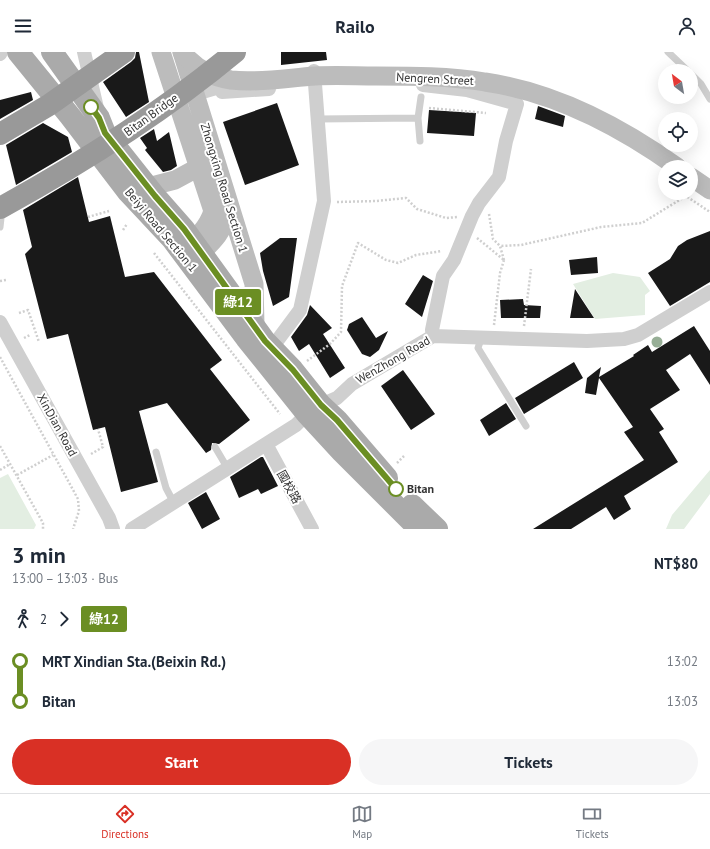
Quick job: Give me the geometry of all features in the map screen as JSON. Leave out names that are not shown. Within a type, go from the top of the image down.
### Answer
[{"type":"highway","points":[[0,134],[49,105],[124,52]]},
{"type":"highway","name":"Bitan Bridge","points":[[0,208],[62,174],[118,138],[235,52]]},
{"type":"main road","name":"Beiyi Road Section 1","points":[[18,52],[70,116],[128,192],[172,239],[191,252],[255,326],[271,349],[293,370],[314,409],[342,452],[419,529]]},
{"type":"main road","name":"Beiyi Road Section 1","points":[[52,52],[99,118],[105,133],[148,187],[246,338],[314,409],[337,420],[396,489],[437,529]]},
{"type":"street","points":[[84,52],[99,118]]},
{"type":"street","name":"Zhongxing Road Section 1","points":[[161,52],[191,95],[229,199],[254,284],[255,326]]},
{"type":"street","name":"Zhongxing Road Section 1","points":[[182,52],[191,95],[199,167],[213,211],[210,221],[191,252]]},
{"type":"street","name":"Nengren Street","points":[[182,52],[190,62],[207,73],[230,80],[256,81],[317,76],[437,76],[486,82],[542,96],[584,112],[630,136],[666,160]]},
{"type":"street","points":[[191,95],[241,91],[314,78],[350,83],[410,83],[467,90],[517,104],[506,141],[499,177],[479,203],[472,216],[460,248],[443,276],[432,330],[433,336]]},
{"type":"street","points":[[271,349],[300,310],[324,201],[314,78]]},
{"type":"street","points":[[148,187],[175,180],[199,167]]},
{"type":"street","points":[[698,182],[710,190]]},
{"type":"street","points":[[191,252],[213,242],[224,227],[228,213],[229,199]]},
{"type":"street","name":"WenZhong Road","points":[[132,529],[296,425],[314,409],[337,398],[352,384],[433,336],[523,340],[587,341],[624,339],[638,335],[680,306],[710,292]]},
{"type":"street","name":"XinDian Road","points":[[0,322],[109,518],[113,529]]},
{"type":"street","name":"國校路","points":[[266,444],[312,529]]},
{"type":"lane","points":[[668,52],[681,64]]},
{"type":"lane","points":[[698,81],[710,99]]},
{"type":"lane","points":[[420,141],[418,118],[421,97]]},
{"type":"lane","points":[[318,119],[418,118]]},
{"type":"lane","points":[[0,215],[0,226]]},
{"type":"lane","points":[[487,339],[478,348],[526,426]]},
{"type":"lane","points":[[215,447],[228,469]]},
{"type":"lane","points":[[156,452],[166,488],[174,503]]},
{"type":"path","points":[[419,107],[486,113]]},
{"type":"path","points":[[500,246],[521,245],[601,227],[642,223],[686,196],[710,212]]},
{"type":"path","points":[[324,201],[376,201],[406,198],[417,209],[446,218],[472,216],[477,239],[504,260]]},
{"type":"path","points":[[88,217],[109,210]]},
{"type":"path","points":[[123,230],[127,224]]},
{"type":"path","points":[[487,339],[504,260],[500,246],[493,239]]},
{"type":"path","points":[[293,370],[330,344],[341,332],[342,286],[358,243],[386,260],[398,263],[416,255],[460,248]]},
{"type":"path","points":[[154,253],[280,414]]},
{"type":"path","points":[[523,340],[530,269]]},
{"type":"path","points":[[0,281],[6,280]]},
{"type":"path","points":[[19,313],[28,310],[39,342]]},
{"type":"path","points":[[0,358],[78,499],[79,511],[72,529]]},
{"type":"path","points":[[91,454],[103,447],[98,429]]},
{"type":"path","points":[[0,446],[43,523],[43,529]]},
{"type":"path","points":[[17,475],[54,455]]},
{"type":"path","points":[[0,470],[10,464]]},
{"type":"shaded area","points":[[613,273],[640,277],[650,291],[645,295],[645,315],[595,319],[573,284]]},
{"type":"shaded area","points":[[710,470],[710,494],[684,529],[666,529],[672,515]]},
{"type":"shaded area","points":[[8,474],[36,525],[34,529],[0,529],[0,478]]},
{"type":"building","points":[[136,52],[139,52],[149,102],[126,117],[103,82],[131,62],[135,58]]},
{"type":"building","points":[[281,52],[326,52],[327,60],[281,65]]},
{"type":"building","points":[[31,92],[33,100],[0,119],[0,100]]},
{"type":"building","points":[[277,103],[299,165],[245,185],[223,122]]},
{"type":"building","points":[[538,106],[565,116],[563,127],[535,119]]},
{"type":"building","points":[[429,110],[476,113],[474,136],[427,133]]},
{"type":"building","points":[[43,123],[68,137],[72,152],[16,185],[6,145]]},
{"type":"building","points":[[154,129],[157,141],[169,132],[177,166],[171,170],[163,172],[145,150],[147,148],[140,138]]},
{"type":"building","points":[[78,177],[89,222],[110,216],[125,277],[154,272],[222,360],[210,369],[250,420],[219,444],[212,443],[211,450],[206,453],[167,403],[139,411],[158,482],[121,492],[105,427],[93,430],[68,334],[47,339],[25,254],[32,247],[23,210]]},
{"type":"building","points":[[710,231],[710,282],[670,306],[648,273],[670,259],[678,246],[687,240]]},
{"type":"building","points":[[280,238],[297,238],[289,297],[273,306],[263,271],[260,253]]},
{"type":"building","points":[[597,257],[598,273],[571,275],[569,260]]},
{"type":"building","points":[[423,275],[433,281],[422,317],[405,304]]},
{"type":"building","points":[[575,289],[594,318],[570,318]]},
{"type":"building","points":[[523,299],[524,305],[541,306],[540,318],[501,318],[500,300]]},
{"type":"building","points":[[310,305],[332,328],[323,334],[345,368],[330,378],[309,344],[299,351],[291,337],[307,315]]},
{"type":"building","points":[[362,317],[376,338],[388,331],[379,350],[370,357],[362,354],[347,330],[349,324]]},
{"type":"building","points":[[694,326],[710,351],[710,385],[690,354],[666,370],[680,390],[650,409],[664,429],[659,432],[678,462],[624,496],[631,509],[614,520],[606,507],[571,529],[533,529],[644,460],[624,432],[633,427],[599,378],[596,395],[585,393],[587,378],[601,367],[599,377],[634,356],[633,355],[648,345],[652,352]]},
{"type":"building","points":[[574,362],[583,378],[524,414],[515,398]]},
{"type":"building","points":[[403,370],[435,414],[411,430],[381,386]]},
{"type":"building","points":[[506,403],[516,419],[489,436],[480,420]]},
{"type":"building","points":[[263,457],[278,486],[261,494],[258,489],[239,498],[230,477]]},
{"type":"building","points":[[206,492],[220,519],[202,529],[188,503]]},
{"type":"bus line","name":"綠12","points":[[91,107],[99,118],[105,133],[202,252],[271,349],[293,370],[321,405],[337,420],[396,489]]},
{"type":"place","name":"Bitan","points":[[396,489]]}]
